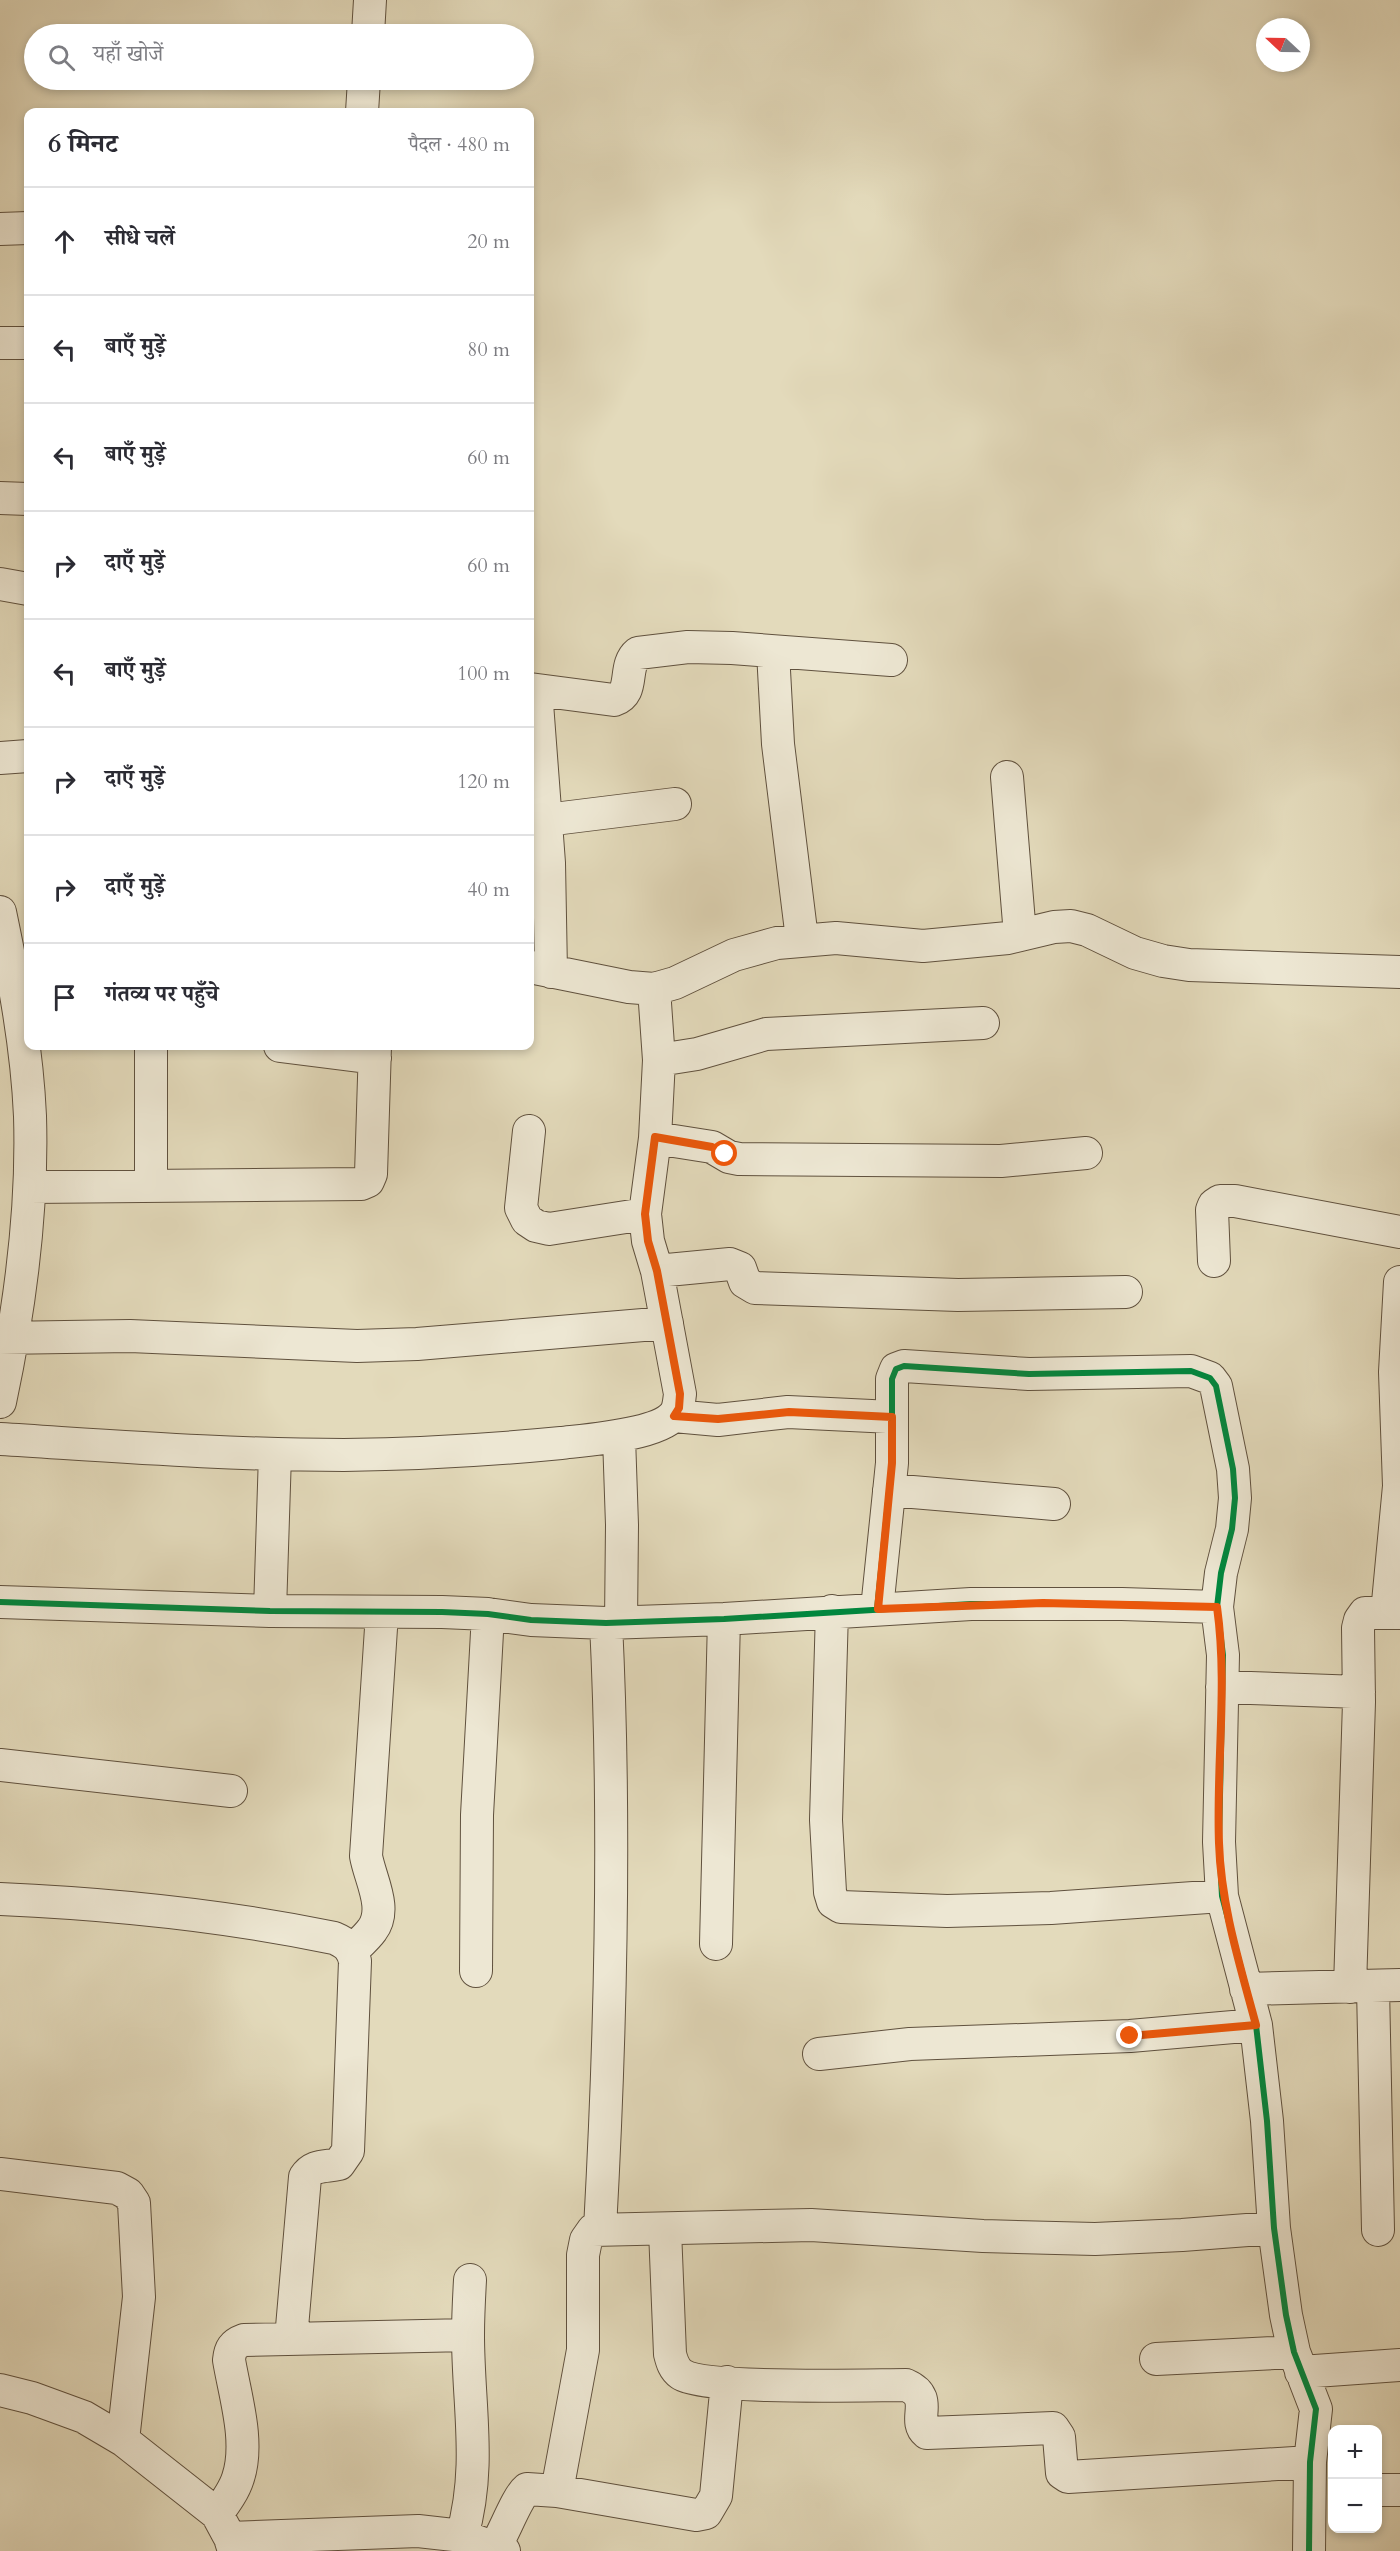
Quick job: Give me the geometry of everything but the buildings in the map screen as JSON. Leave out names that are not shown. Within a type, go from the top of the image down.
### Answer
[{"type":"street","points":[[369,24],[370,0]]},
{"type":"street","points":[[362,108],[363,90]]},
{"type":"street","points":[[0,229],[24,228]]},
{"type":"street","points":[[0,343],[24,343]]},
{"type":"street","points":[[0,498],[24,499]]},
{"type":"street","points":[[0,584],[24,588]]},
{"type":"street","points":[[534,690],[614,700],[622,698],[627,690],[630,663],[638,653],[688,647],[891,660]]},
{"type":"street","points":[[773,652],[778,744],[802,939]]},
{"type":"street","points":[[534,716],[538,820],[552,918],[540,969],[629,987],[654,989],[675,983],[734,955],[777,943],[802,939],[836,938],[923,946],[1020,935],[1071,926],[1087,930],[1135,953],[1162,962],[1189,965],[1400,972]]},
{"type":"street","points":[[0,758],[24,756]]},
{"type":"street","points":[[1007,777],[1020,935]]},
{"type":"street","points":[[538,820],[675,804]]},
{"type":"street","points":[[0,912],[19,952],[12,1057],[30,1115],[30,1187],[24,1255],[7,1338],[0,1402]]},
{"type":"street","points":[[0,1439],[274,1454],[415,1454],[514,1448],[619,1437],[666,1421],[674,1416],[679,1408],[680,1394],[668,1323],[648,1241],[645,1214],[655,1137],[659,1060],[654,989]]},
{"type":"street","points":[[659,1060],[697,1054],[766,1034],[983,1023]]},
{"type":"street","points":[[151,1050],[151,1185]]},
{"type":"street","points":[[30,1187],[361,1184],[368,1180],[371,1174],[375,1052],[343,1050]]},
{"type":"street","points":[[529,1131],[522,1208],[527,1220],[536,1226],[549,1229],[645,1214]]},
{"type":"street","points":[[655,1137],[712,1147],[729,1157],[739,1159],[1001,1161],[1086,1153]]},
{"type":"street","points":[[1214,1262],[1212,1210],[1214,1204],[1220,1201],[1279,1208],[1400,1232]]},
{"type":"street","points":[[657,1271],[729,1264],[740,1268],[745,1282],[755,1288],[958,1295],[1126,1292]]},
{"type":"street","points":[[1378,2230],[1374,1986],[1359,1692],[1360,1620],[1365,1613],[1394,1613],[1399,1486],[1395,1372],[1400,1282]]},
{"type":"street","points":[[7,1338],[130,1336],[357,1346],[427,1343],[668,1323]]},
{"type":"street","points":[[878,1609],[889,1490],[892,1379],[896,1369],[904,1366],[1029,1374],[1191,1371],[1202,1373],[1216,1386],[1233,1469],[1235,1498],[1232,1529],[1221,1574],[1217,1607],[1223,1655],[1219,1842],[1222,1896],[1256,2025],[1267,2121],[1274,2228],[1297,2362],[1316,2409],[1317,2480],[1309,2551]]},
{"type":"street","points":[[674,1416],[718,1419],[789,1412],[892,1417]]},
{"type":"street","points":[[600,2229],[607,2112],[614,1623],[622,1525],[619,1437]]},
{"type":"street","points":[[270,1611],[274,1454]]},
{"type":"street","points":[[889,1490],[1054,1504]]},
{"type":"street","points":[[0,1602],[270,1611],[488,1614],[531,1620],[614,1623],[724,1619],[831,1611],[1043,1603],[1217,1607]]},
{"type":"street","points":[[831,1611],[827,1702],[826,1820],[830,1892],[833,1902],[841,1908],[947,1911],[1051,1908],[1222,1896]]},
{"type":"street","points":[[352,1951],[373,1929],[379,1916],[378,1898],[370,1877],[366,1856],[382,1613]]},
{"type":"street","points":[[476,1971],[477,1815],[488,1614]]},
{"type":"street","points":[[716,1944],[724,1619]]},
{"type":"street","points":[[1222,1687],[1359,1692]]},
{"type":"street","points":[[0,1765],[231,1791]]},
{"type":"street","points":[[0,1899],[138,1907],[219,1917],[334,1938],[345,1943],[352,1951],[355,1961],[348,2151],[339,2164],[317,2167],[309,2171],[305,2177],[291,2339]]},
{"type":"street","points":[[1246,1989],[1374,1986]]},
{"type":"street","points":[[819,2054],[910,2044],[1141,2035],[1256,2025]]},
{"type":"street","points":[[0,2174],[117,2188],[128,2194],[134,2203],[139,2297],[123,2440]]},
{"type":"street","points":[[556,2490],[583,2350],[583,2255],[589,2233],[600,2229],[665,2230],[811,2225],[983,2236],[1095,2239],[1274,2228]]},
{"type":"street","points":[[665,2230],[670,2354],[674,2367],[682,2375],[693,2379],[727,2382],[906,2385],[919,2392],[922,2400],[922,2426],[927,2433],[1053,2428],[1059,2437],[1062,2473],[1068,2477],[1317,2480]]},
{"type":"street","points":[[445,2540],[470,2508],[474,2466],[468,2335],[470,2280]]},
{"type":"street","points":[[227,2534],[232,2493],[239,2476],[242,2455],[230,2351],[235,2343],[244,2340],[468,2335]]},
{"type":"street","points":[[1156,2359],[1400,2365]]},
{"type":"street","points":[[0,2390],[32,2398],[84,2417],[123,2440],[227,2534],[418,2531],[445,2540],[500,2549],[521,2493],[527,2489],[556,2490],[696,2515],[706,2513],[716,2496],[727,2382]]},
{"type":"street","points":[[1382,2490],[1400,2490]]},
{"type":"cycle path","points":[[877,1609],[892,1463],[892,1379],[896,1369],[904,1366],[1029,1374],[1191,1371],[1210,1378],[1216,1386],[1233,1469],[1235,1498],[1232,1529],[1221,1573],[1217,1607],[1223,1655],[1219,1842],[1222,1896],[1256,2025],[1267,2121],[1274,2228],[1286,2315],[1294,2352],[1316,2409],[1310,2462],[1309,2551]]},
{"type":"cycle path","points":[[0,1602],[270,1611],[442,1612],[488,1614],[531,1620],[606,1623],[724,1619],[971,1604],[1122,1604],[1217,1607]]},
{"type":"route","points":[[725,1154],[712,1147],[655,1137],[645,1214],[648,1241],[668,1323],[680,1394],[679,1408],[674,1416],[718,1419],[789,1412],[892,1417],[892,1463],[878,1609],[1043,1603],[1217,1607],[1223,1655],[1219,1842],[1222,1896],[1256,2025],[1198,2032],[1130,2036]]}]
